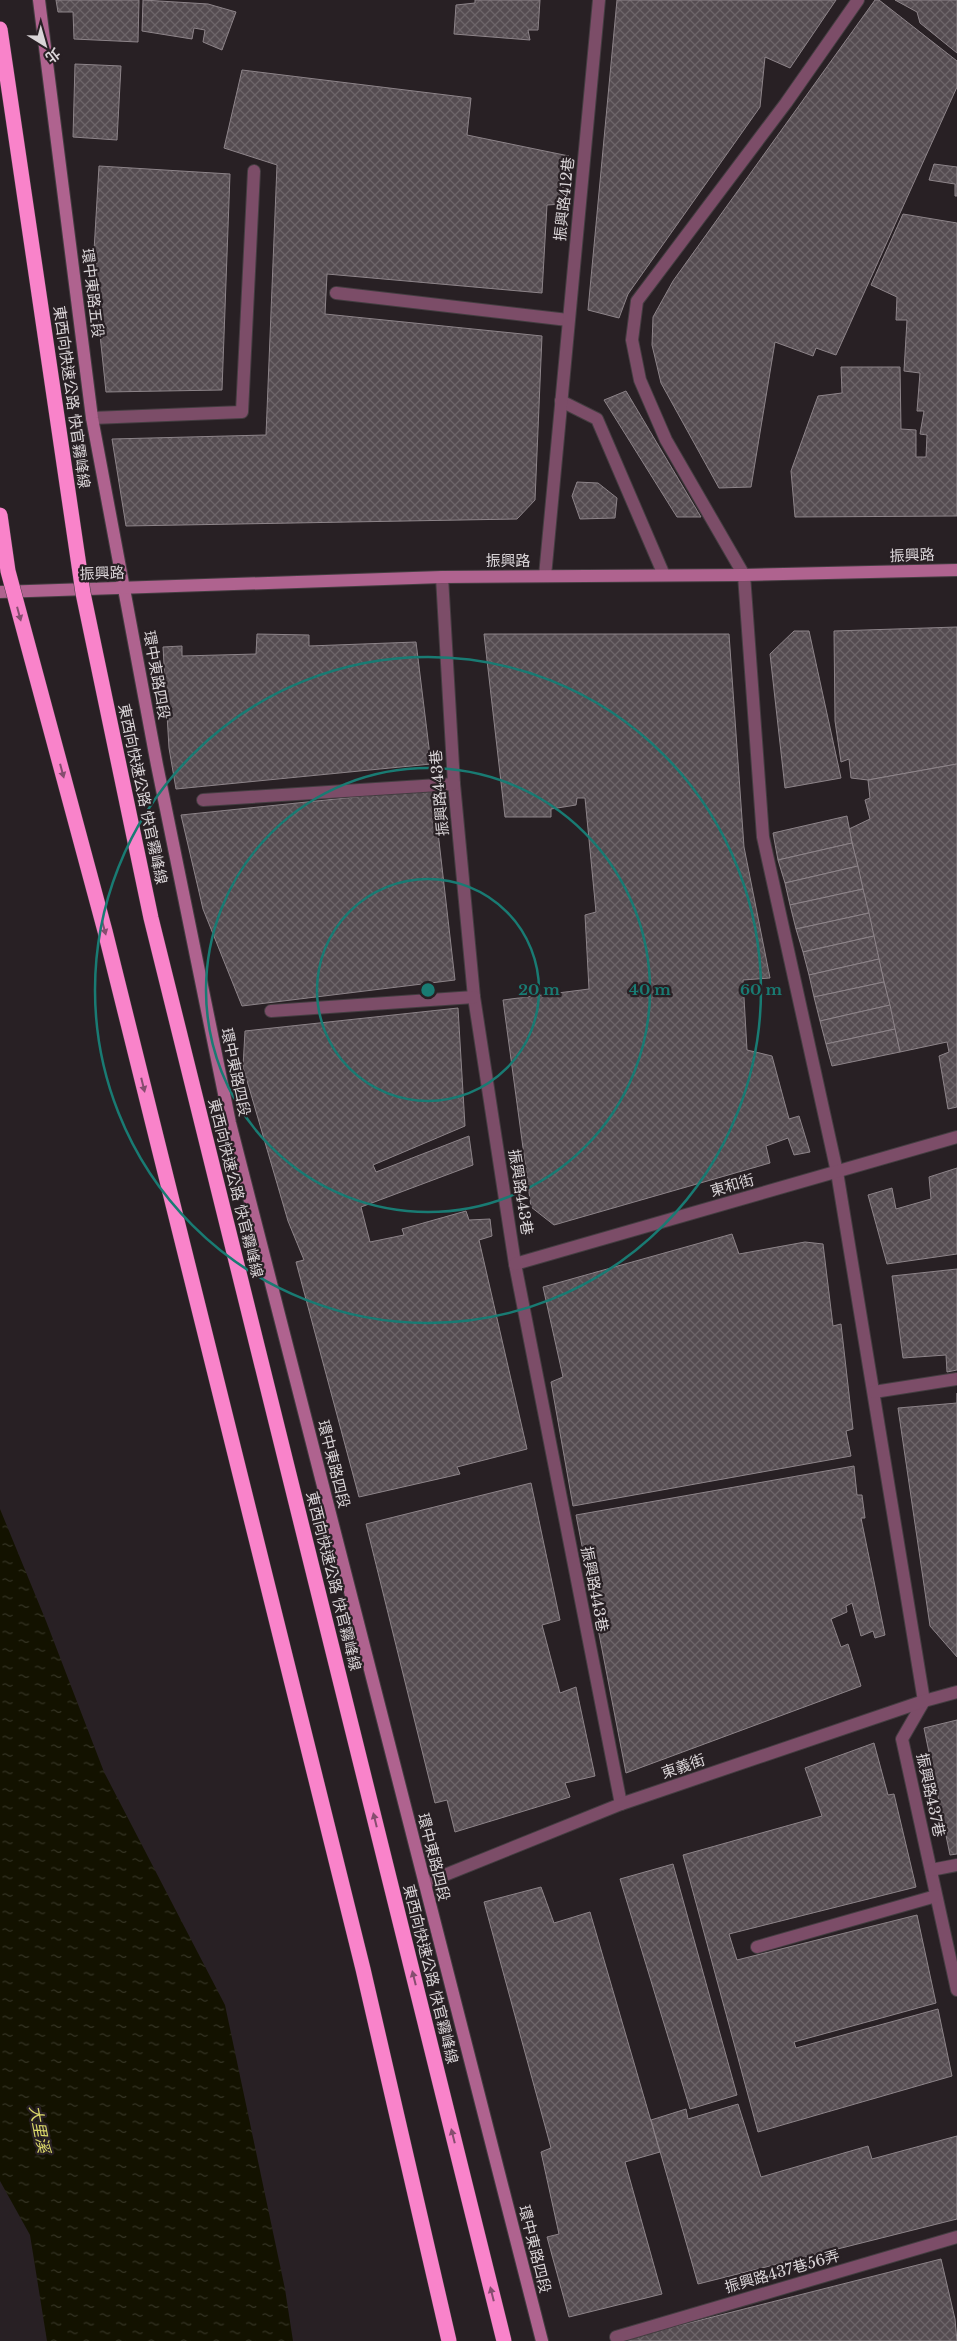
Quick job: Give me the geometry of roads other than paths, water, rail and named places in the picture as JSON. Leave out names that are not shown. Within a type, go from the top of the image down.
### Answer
[{"type":"highway","name":"東西向快速公路 快官霧峰線","points":[[0,29],[83,593],[151,918],[504,2341]]},
{"type":"highway","points":[[0,515],[8,570],[110,950],[363,1969],[449,2341]]},
{"type":"street","name":"環中東路五段","points":[[39,0],[92,418],[125,589]]},
{"type":"street","name":"振興路412巷","points":[[545,576],[599,0]]},
{"type":"street","points":[[858,0],[786,103],[637,301],[632,340],[640,380],[666,440],[744,576],[763,837],[838,1172],[924,1701]]},
{"type":"street","points":[[92,418],[242,412],[254,171]]},
{"type":"street","points":[[336,293],[568,320]]},
{"type":"street","points":[[561,401],[597,420],[664,575]]},
{"type":"street","name":"振興路","points":[[0,592],[442,577],[744,576],[957,570]]},
{"type":"street","name":"振興路443巷","points":[[442,577],[454,784],[474,998],[515,1264],[621,1804]]},
{"type":"street","name":"環中東路四段","points":[[125,589],[159,775],[230,1123],[542,2341]]},
{"type":"street","points":[[203,800],[454,784]]},
{"type":"street","points":[[271,1012],[474,998]]},
{"type":"street","name":"東和街","points":[[515,1264],[957,1137]]},
{"type":"street","points":[[874,1392],[957,1379]]},
{"type":"street","name":"東義街","points":[[424,1883],[621,1804],[924,1701],[957,1692]]},
{"type":"street","name":"振興路437巷","points":[[924,1701],[902,1739],[957,1990]]},
{"type":"street","points":[[931,1870],[957,1866]]},
{"type":"street","points":[[757,1946],[936,1896]]},
{"type":"street","name":"振興路437巷56弄","points":[[616,2337],[957,2237]]},
{"type":"water","name":"大里溪","points":[[0,1509],[46,1621],[104,1772],[225,2005],[285,2289],[293,2341],[47,2341],[30,2235],[0,2181]]}]
